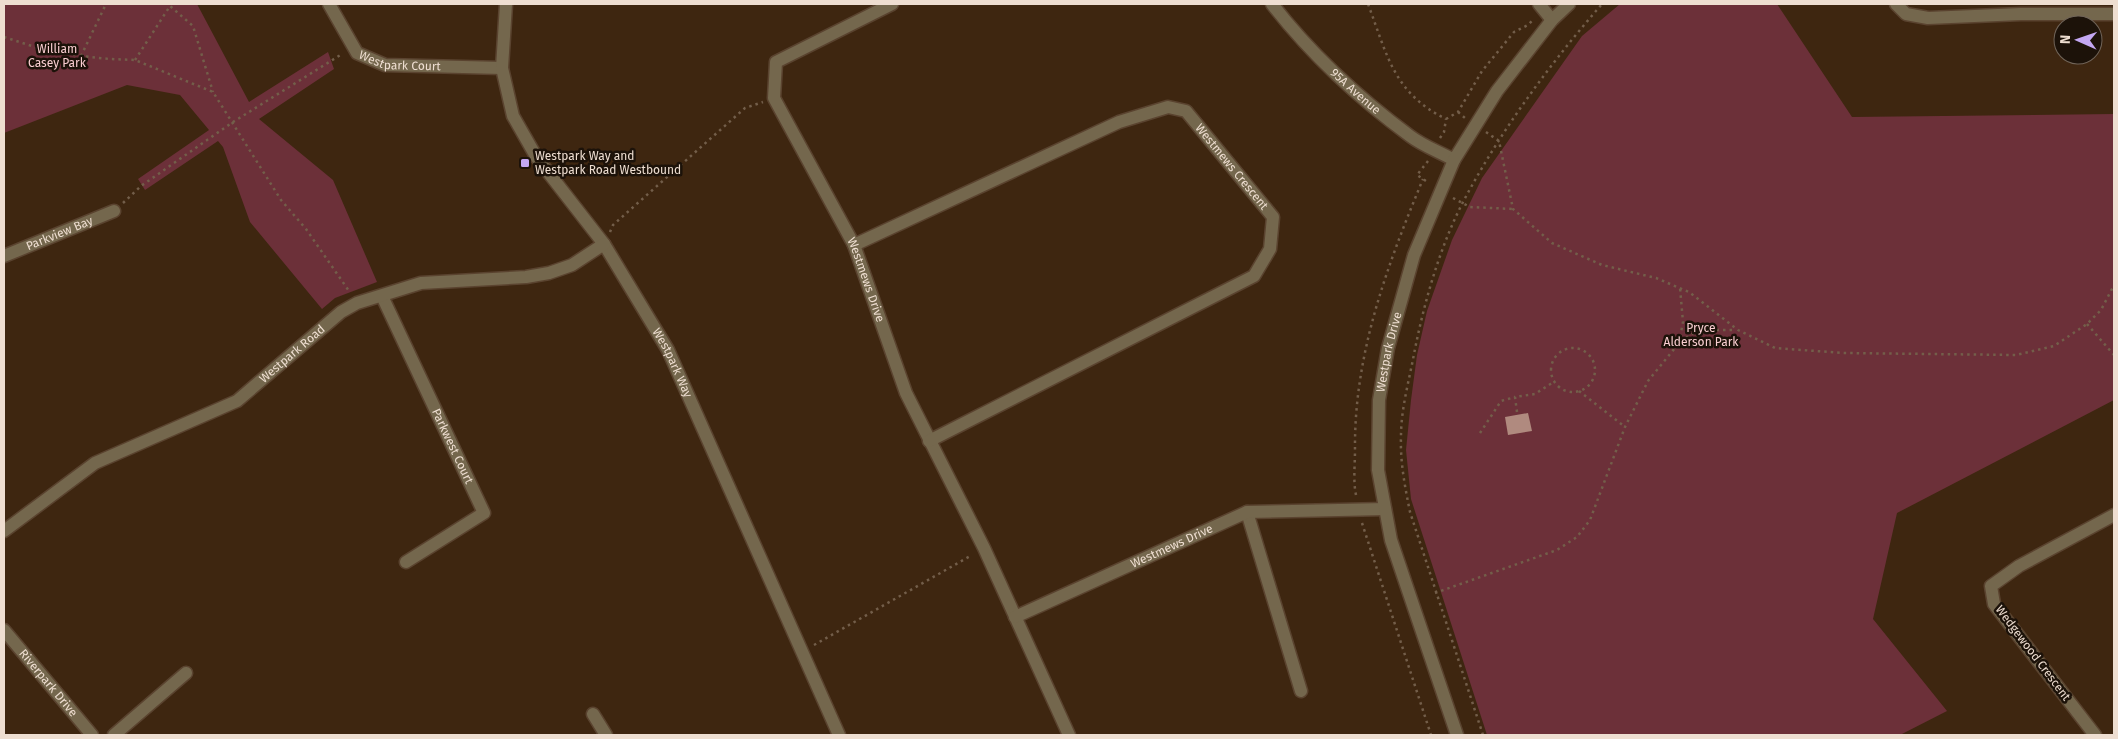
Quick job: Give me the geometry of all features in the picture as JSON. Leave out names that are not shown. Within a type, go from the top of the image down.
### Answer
[{"type":"street","name":"Westpark Court","points":[[329,4],[357,54],[385,65],[502,68]]},
{"type":"street","name":"Westpark Way","points":[[506,4],[502,68],[513,116],[537,158],[604,244],[668,350],[839,735]]},
{"type":"street","points":[[774,98],[776,62],[892,4]]},
{"type":"street","name":"95A Avenue","points":[[1272,4],[1285,21],[1344,81],[1412,137],[1454,160]]},
{"type":"street","name":"Westpark Drive","points":[[1457,735],[1391,540],[1378,470],[1379,400],[1388,348],[1414,255],[1454,160],[1497,91],[1552,20],[1569,4]]},
{"type":"street","points":[[1896,4],[1906,14],[1928,18],[2021,14],[2114,14]]},
{"type":"street","points":[[1541,6],[1552,20]]},
{"type":"street","name":"Westmews Drive","points":[[774,98],[854,245],[906,393],[984,548],[1069,735]]},
{"type":"street","name":"Westmews Crescent","points":[[854,245],[1120,122],[1168,107],[1186,111],[1273,217],[1270,249],[1254,276],[929,440]]},
{"type":"street","name":"Parkview Bay","points":[[4,256],[114,211]]},
{"type":"street","name":"Westpark Road","points":[[4,531],[95,463],[237,401],[341,312],[357,303],[421,283],[526,277],[549,273],[572,265],[604,244]]},
{"type":"street","name":"Parkwest Court","points":[[382,296],[484,513],[406,562]]},
{"type":"street","name":"Westmews Drive","points":[[1015,616],[1247,512],[1385,509]]},
{"type":"street","points":[[1247,512],[1301,691]]},
{"type":"street","name":"Wedgewood Crescent","points":[[2095,735],[1994,604],[1992,586],[2019,566],[2114,515]]},
{"type":"street","name":"Riverpark Drive","points":[[4,630],[92,735]]},
{"type":"street","points":[[114,735],[186,673]]},
{"type":"street","points":[[593,714],[606,735]]},
{"type":"path","points":[[81,56],[106,4]]},
{"type":"path","points":[[1368,4],[1393,70],[1408,91],[1428,110],[1446,119],[1458,112],[1494,55],[1514,32],[1528,25],[1541,6]]},
{"type":"path","points":[[1483,735],[1410,512],[1403,474],[1401,436],[1405,400],[1421,318],[1439,261],[1462,204],[1514,115],[1559,54],[1602,4]]},
{"type":"path","points":[[135,60],[169,5],[193,26],[213,92],[281,200],[306,229],[357,303]]},
{"type":"path","points":[[4,37],[38,48],[81,56],[109,60],[135,60],[213,92]]},
{"type":"path","points":[[114,211],[141,186],[233,122],[354,47]]},
{"type":"path","points":[[604,244],[614,225],[746,108],[774,98]]},
{"type":"path","points":[[1458,112],[1499,141],[1513,208],[1552,244],[1602,265],[1656,278],[1689,292],[1738,330],[1775,348],[1843,353],[2016,355],[2054,346],[2087,324],[2101,310],[2114,285]]},
{"type":"path","points":[[1423,179],[1440,191],[1470,207],[1513,208]]},
{"type":"path","points":[[1680,288],[1683,322],[1680,343]]},
{"type":"path","points":[[2087,324],[2114,355]]},
{"type":"path","points":[[1435,593],[1557,550],[1577,537],[1590,520],[1625,427],[1648,381],[1680,343],[1698,330],[1738,330]]},
{"type":"path","points":[[1571,348],[1585,352],[1594,362],[1594,377],[1586,388],[1579,391],[1565,390],[1554,381],[1552,367],[1558,355],[1571,348]]},
{"type":"path","points":[[1480,433],[1501,401],[1535,394],[1554,381]]},
{"type":"path","points":[[1579,391],[1625,427]]},
{"type":"path","points":[[1516,397],[1517,412]]},
{"type":"path","points":[[802,652],[984,548]]},
{"type":"green space","name":"William Casey Park","points":[[4,4],[197,4],[249,102],[328,52],[334,69],[259,119],[333,180],[377,282],[335,298],[322,309],[250,222],[223,147],[218,141],[145,190],[138,179],[209,130],[180,95],[127,85],[4,133]]},
{"type":"green space","name":"Pryce Alderson Park","points":[[1620,4],[1777,4],[1852,117],[2114,114],[2114,400],[1897,513],[1873,619],[1947,711],[1900,735],[1487,735],[1411,499],[1406,450],[1417,355],[1427,311],[1452,240],[1482,178],[1582,36]]},
{"type":"building","points":[[1528,413],[1532,431],[1508,435],[1505,417]]},
{"type":"place","name":"Westpark Way and Westpark Road Westbound","points":[[525,163]]}]
